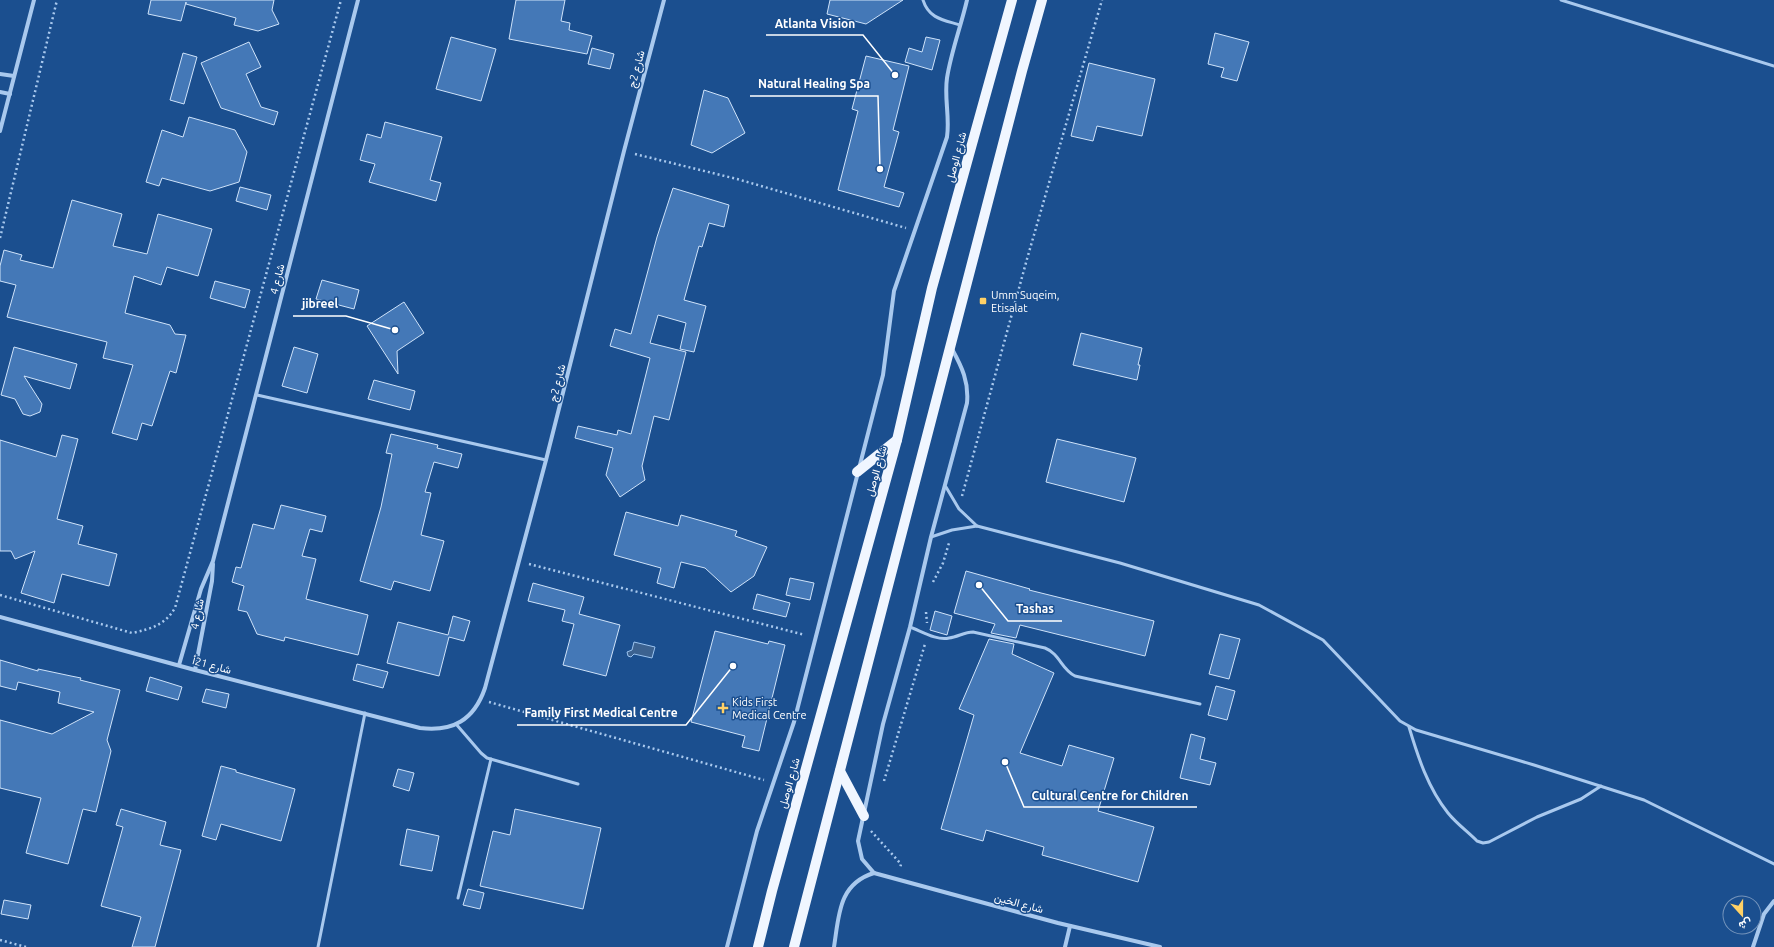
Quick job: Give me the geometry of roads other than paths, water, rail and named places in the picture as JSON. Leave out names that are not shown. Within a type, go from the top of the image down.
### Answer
[{"type":"main road","points":[[794,947],[1020,78],[1042,0]]},
{"type":"main road","name":"شارع الوصل","points":[[758,947],[772,891],[897,440],[932,288],[1010,2]]},
{"type":"main road","points":[[857,472],[897,440]]},
{"type":"main road","points":[[840,771],[864,816]]},
{"type":"street","points":[[0,132],[34,0]]},
{"type":"street","name":"شارع 4","points":[[179,665],[201,589],[213,561],[358,0]]},
{"type":"street","name":"شارع 2ج","points":[[420,728],[444,728],[456,724],[475,710],[481,700],[546,460],[624,151],[664,0]]},
{"type":"street","points":[[728,947],[757,831],[794,722],[885,367],[894,290],[947,137],[949,119],[946,94],[947,77],[967,0]]},
{"type":"street","points":[[0,74],[14,76]]},
{"type":"street","points":[[0,92],[10,94]]},
{"type":"street","points":[[834,947],[839,912],[845,895],[856,881],[874,873],[867,867],[859,850],[858,841],[883,724],[910,627],[931,537],[968,403],[966,378],[960,362],[951,347]]},
{"type":"street","name":"شارع 4","points":[[195,670],[212,581],[213,561]]},
{"type":"street","name":"شارع 21أ","points":[[0,616],[195,670],[420,728]]},
{"type":"street","name":"شارع الخين","points":[[874,873],[1070,926],[1160,947]]},
{"type":"street","points":[[1753,947],[1764,914],[1774,900]]},
{"type":"street","points":[[1065,947],[1070,926]]},
{"type":"lane","points":[[924,0],[929,12],[935,18],[961,25]]},
{"type":"lane","points":[[1561,0],[1774,66]]},
{"type":"lane","points":[[257,395],[546,460]]},
{"type":"lane","points":[[946,487],[959,509],[977,526]]},
{"type":"lane","points":[[931,537],[952,530],[977,526],[1120,563],[1259,605],[1323,640],[1400,721],[1416,730],[1644,800],[1774,864]]},
{"type":"lane","points":[[910,627],[945,639],[964,632],[973,632],[1045,648],[1055,653],[1063,667],[1075,676],[1200,704]]},
{"type":"lane","points":[[318,947],[365,714]]},
{"type":"lane","points":[[456,724],[481,753],[491,759],[578,784]]},
{"type":"lane","points":[[1409,726],[1422,767],[1442,804],[1449,814],[1477,841],[1483,843],[1490,842],[1537,817],[1581,799],[1601,786]]},
{"type":"lane","points":[[458,898],[491,759]]},
{"type":"water","points":[[634,642],[655,647],[652,658],[634,654],[631,657],[628,656],[627,652],[632,650]]},
{"type":"place","name":"Atlanta Vision","points":[[895,75]]},
{"type":"place","name":"Natural Healing Spa","points":[[880,169]]},
{"type":"place","name":"Umm Suqeim, Etisalat","points":[[983,301]]},
{"type":"place","name":"jibreel","points":[[395,330]]},
{"type":"place","name":"Tashas","points":[[979,585]]},
{"type":"place","name":"Family First Medical Centre","points":[[733,666]]},
{"type":"place","name":"Kids First Medical Centre","points":[[723,708]]},
{"type":"place","name":"Cultural Centre for Children","points":[[1005,762]]}]
